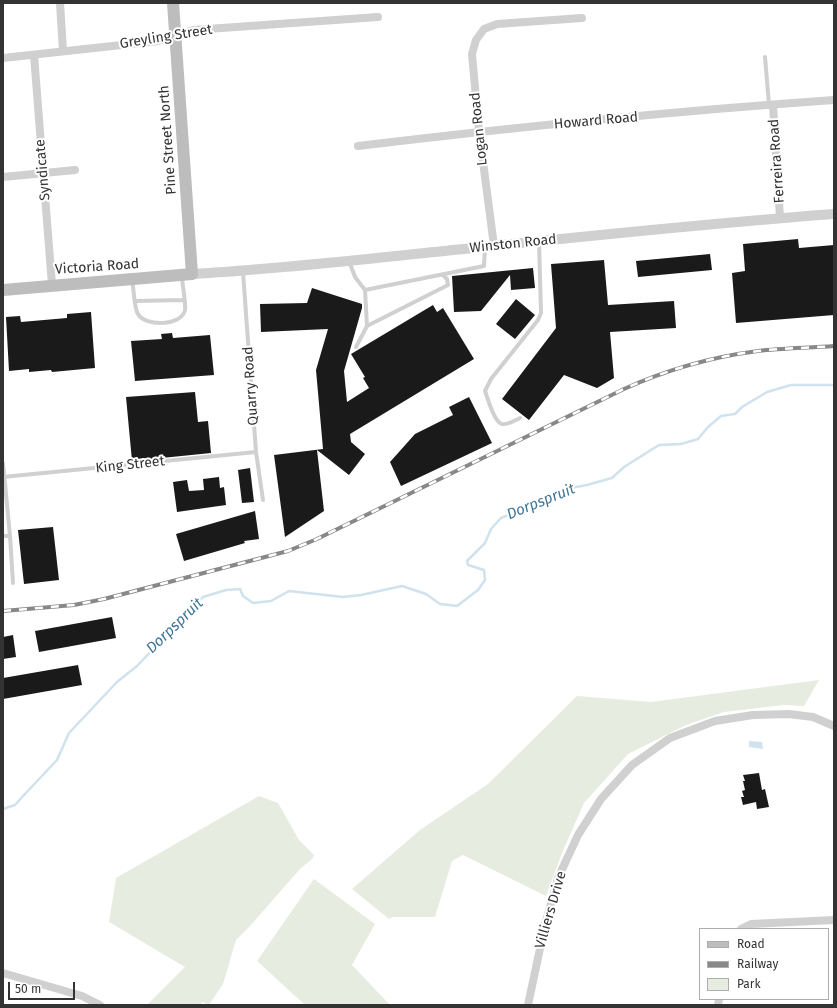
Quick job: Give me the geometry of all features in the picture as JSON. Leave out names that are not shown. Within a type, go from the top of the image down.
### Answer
[{"type":"main road","name":"Pine Street North","points":[[174,3],[187,275]]},
{"type":"main road","name":"Victoria Road","points":[[3,290],[187,275]]},
{"type":"street","points":[[60,3],[63,51]]},
{"type":"street","name":"Greyling Street","points":[[3,58],[158,41],[193,30],[378,16]]},
{"type":"street","name":"Logan Road","points":[[490,246],[472,54],[476,40],[484,29],[497,24],[582,18]]},
{"type":"street","name":"Syndicate","points":[[34,55],[52,285]]},
{"type":"street","name":"Howard Road","points":[[358,146],[479,131],[834,100]]},
{"type":"street","name":"Ferreira Road","points":[[771,105],[780,218]]},
{"type":"street","points":[[3,177],[75,170]]},
{"type":"street","name":"Winston Road","points":[[187,275],[243,272],[539,241],[834,214]]},
{"type":"street","name":"Villiers Drive","points":[[528,1005],[545,925],[558,878],[578,835],[601,799],[632,765],[670,738],[714,721],[753,715],[789,714],[813,717],[834,726]]},
{"type":"street","points":[[742,928],[751,924],[834,920]]},
{"type":"street","points":[[3,972],[82,996],[100,1005]]},
{"type":"lane","points":[[765,57],[771,105]]},
{"type":"lane","points":[[520,418],[504,424],[500,423],[496,419],[486,391],[490,379],[538,320],[541,313],[539,241]]},
{"type":"lane","points":[[365,290],[484,266],[490,246]]},
{"type":"lane","points":[[349,261],[355,277],[365,290],[367,326],[356,346]]},
{"type":"lane","name":"Quarry Road","points":[[243,272],[256,452],[263,500]]},
{"type":"lane","points":[[132,279],[137,313],[142,319],[151,323],[167,322],[182,317],[185,310],[184,300],[187,275]]},
{"type":"lane","points":[[367,326],[448,285],[447,279],[443,275]]},
{"type":"lane","points":[[135,301],[184,300]]},
{"type":"lane","name":"King Street","points":[[4,477],[256,452]]},
{"type":"lane","points":[[3,463],[13,583]]},
{"type":"lane","points":[[3,536],[10,536]]},
{"type":"green space","points":[[819,680],[804,706],[784,705],[724,712],[686,725],[628,754],[584,803],[562,853],[546,896],[463,855],[452,861],[435,917],[393,917],[389,919],[352,889],[420,830],[488,784],[577,696],[651,702]]},
{"type":"green space","points":[[259,796],[278,803],[299,840],[314,855],[312,859],[300,869],[236,940],[223,984],[209,1005],[202,1002],[200,1005],[147,1005],[185,967],[109,922],[116,878]]},
{"type":"green space","points":[[314,879],[375,924],[352,965],[390,1005],[305,1005],[257,961]]},
{"type":"water","points":[[749,741],[762,742],[763,749],[749,747]]},
{"type":"building","points":[[798,239],[799,248],[834,245],[834,315],[736,323],[732,273],[745,271],[743,244]]},
{"type":"building","points":[[710,254],[712,270],[638,277],[636,261]]},
{"type":"building","points":[[604,260],[608,305],[674,301],[676,328],[610,332],[614,378],[597,388],[564,375],[529,420],[502,399],[556,328],[551,264]]},
{"type":"building","points":[[533,268],[535,288],[511,290],[510,275],[481,311],[454,312],[452,276]]},
{"type":"building","points":[[312,288],[362,304],[344,371],[347,402],[369,388],[363,378],[365,377],[351,354],[433,305],[437,312],[443,308],[474,359],[350,434],[351,442],[365,454],[349,475],[317,450],[324,511],[285,537],[274,455],[323,449],[316,370],[328,329],[261,332],[260,304],[307,303]]},
{"type":"building","points":[[516,299],[535,315],[515,339],[496,324]]},
{"type":"building","points":[[91,312],[95,368],[52,372],[51,370],[29,372],[29,369],[9,371],[6,317],[20,316],[21,322],[67,318],[67,314]]},
{"type":"building","points":[[172,333],[173,338],[210,335],[214,375],[135,381],[131,341],[162,339],[161,334]]},
{"type":"building","points":[[195,392],[198,422],[208,421],[211,453],[132,461],[126,397]]},
{"type":"building","points":[[469,397],[492,443],[401,486],[390,462],[415,434],[453,415],[449,407]]},
{"type":"building","points":[[250,468],[254,502],[242,503],[238,470]]},
{"type":"building","points":[[219,477],[220,488],[224,487],[226,505],[177,512],[173,482],[187,480],[189,491],[204,490],[203,479]]},
{"type":"building","points":[[255,511],[259,539],[244,541],[245,543],[184,561],[176,534]]},
{"type":"building","points":[[53,527],[59,580],[24,584],[18,530]]},
{"type":"building","points":[[112,617],[116,638],[39,652],[35,631]]},
{"type":"building","points":[[13,635],[16,657],[3,659],[3,637]]},
{"type":"building","points":[[78,665],[82,685],[3,699],[3,678]]},
{"type":"building","points":[[759,773],[762,790],[765,789],[769,807],[757,809],[756,802],[743,805],[741,797],[744,797],[742,791],[745,790],[743,775]]},
{"type":"waterway","name":"Dorpspruit","points":[[3,809],[15,805],[57,760],[69,733],[117,682],[137,666],[203,597],[226,590],[240,589],[243,596],[253,603],[271,601],[289,591],[343,597],[361,595],[402,586],[426,594],[440,604],[457,606],[478,590],[485,580],[484,570],[468,565],[467,561],[485,543],[491,529],[501,518],[526,508],[542,498],[565,489],[612,478],[624,467],[659,445],[681,444],[698,439],[708,427],[721,416],[735,414],[742,407],[767,392],[791,385],[834,385]]},
{"type":"railway","points":[[3,611],[74,605],[104,599],[288,551],[317,539],[640,382],[672,370],[723,357],[777,349],[834,346]]}]
